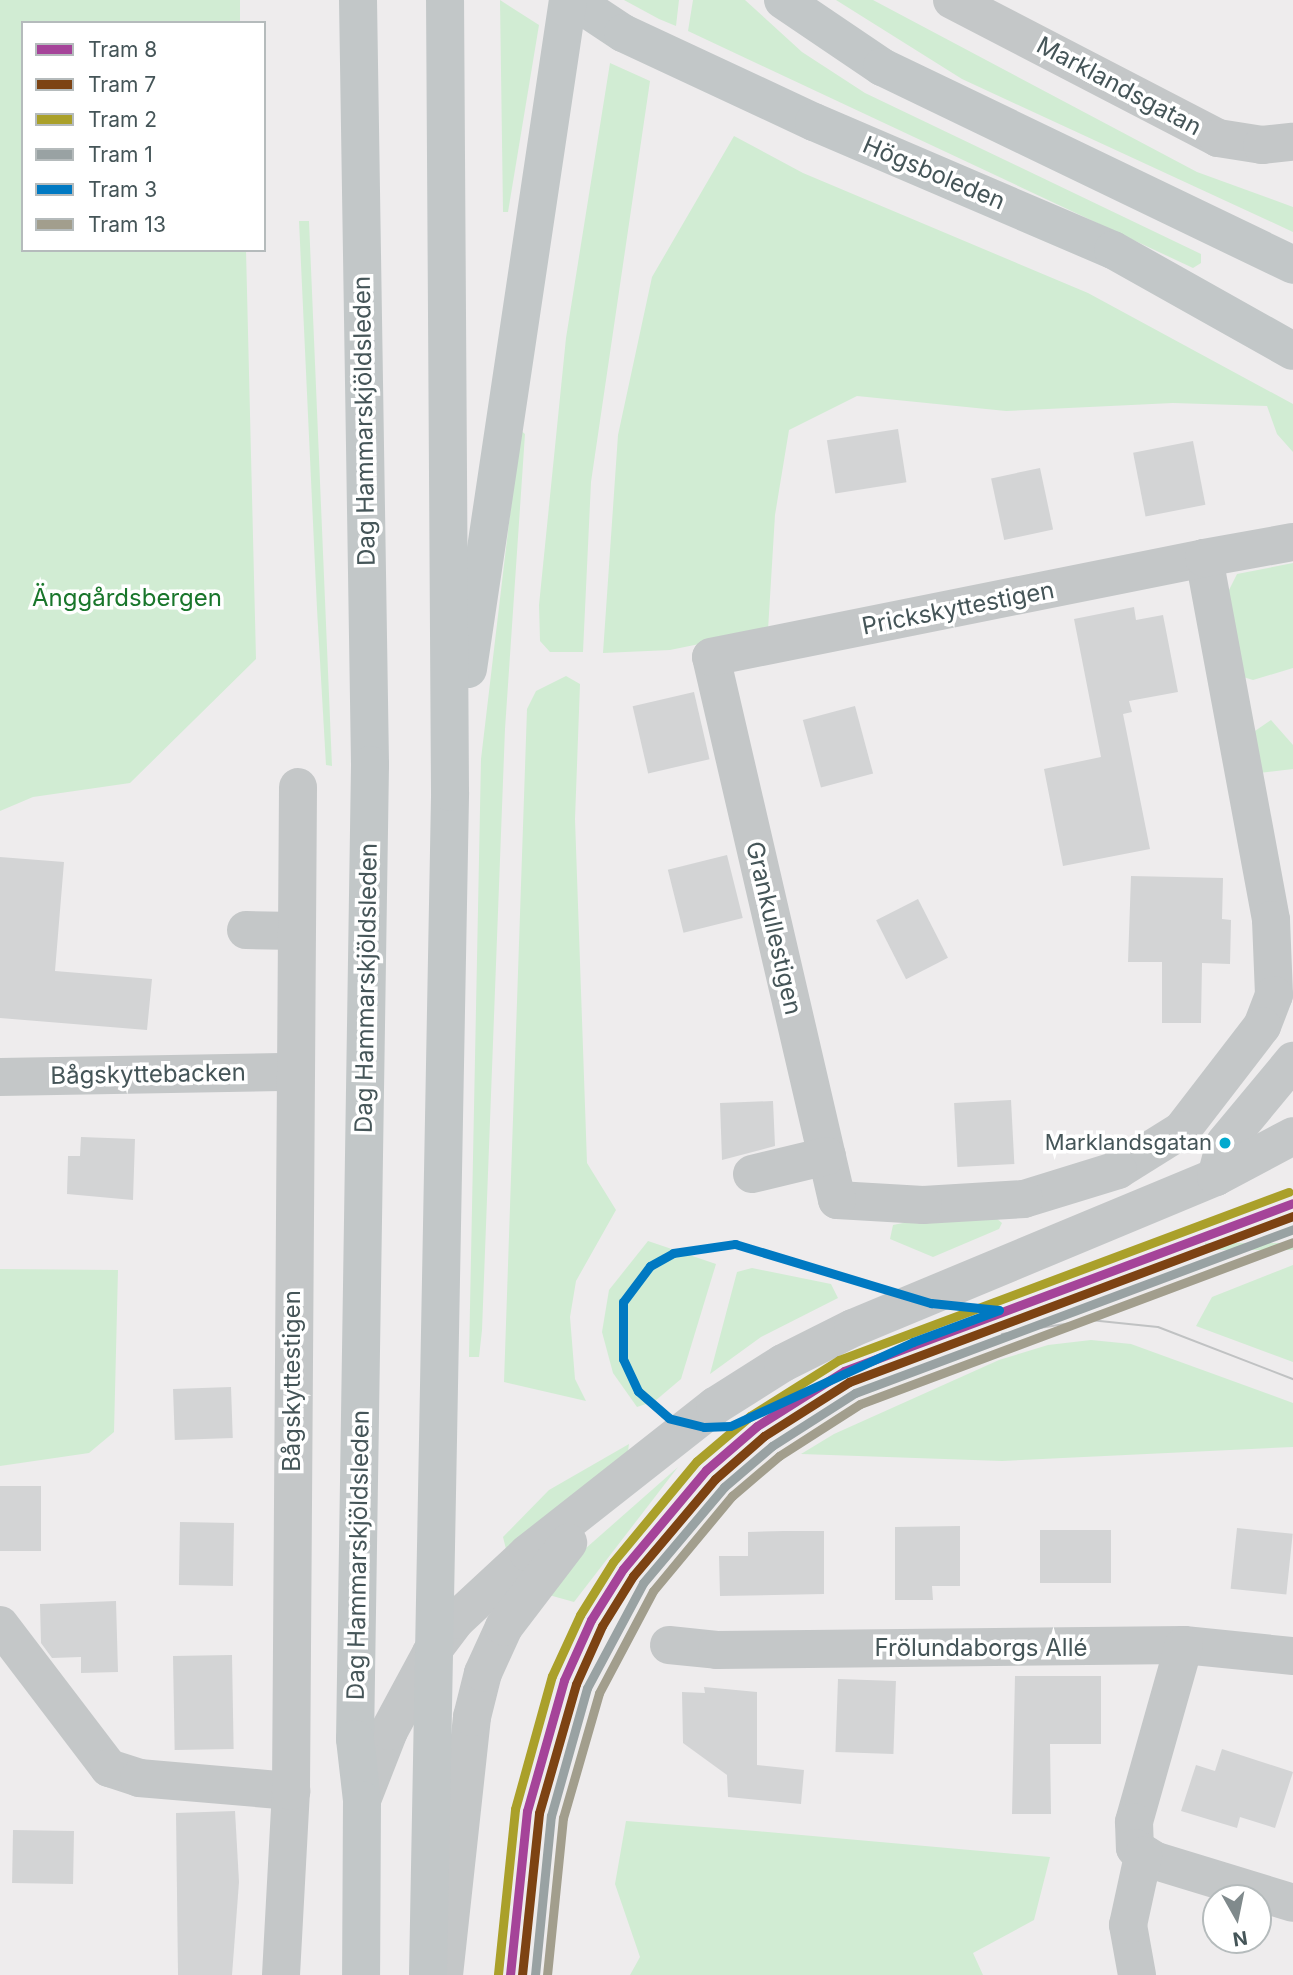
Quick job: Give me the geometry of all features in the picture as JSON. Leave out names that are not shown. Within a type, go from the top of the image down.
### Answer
[{"type":"main road","name":"Dag Hammarskjöldsleden","points":[[358,0],[370,765],[355,1739],[362,1800],[361,1975]]},
{"type":"main road","points":[[428,1975],[431,1653],[443,1306],[450,792],[445,0]]},
{"type":"main road","points":[[450,792],[570,0]]},
{"type":"main road","name":"Högsboleden","points":[[570,0],[623,33],[711,74],[1112,250],[1293,351]]},
{"type":"main road","points":[[783,0],[881,67],[1293,265]]},
{"type":"street","name":"Marklandsgatan","points":[[969,4],[1017,15],[1218,138],[1262,145],[1293,142]]},
{"type":"street","points":[[1256,328],[1293,360]]},
{"type":"street","name":"Prickskyttestigen","points":[[711,657],[1293,542]]},
{"type":"street","name":"Grankullestigen","points":[[711,657],[837,1200],[923,1205],[1024,1199],[1118,1170],[1182,1130],[1250,1043],[1274,995],[1271,920],[1204,558]]},
{"type":"street","name":"Bågskyttestigen","points":[[281,1975],[291,1791],[298,787]]},
{"type":"street","points":[[246,930],[296,931]]},
{"type":"street","points":[[1216,1177],[1225,1143],[1293,1061]]},
{"type":"street","name":"Bågskyttebacken","points":[[0,1077],[295,1072]]},
{"type":"street","points":[[362,1800],[389,1731],[431,1653],[456,1620],[528,1553],[600,1503],[715,1406],[783,1363],[1025,1253],[1216,1177],[1293,1136]]},
{"type":"street","points":[[752,1174],[827,1156]]},
{"type":"street","points":[[444,1975],[472,1717],[483,1673],[519,1604],[600,1503]]},
{"type":"street","points":[[0,1625],[109,1768],[139,1778],[291,1791]]},
{"type":"street","name":"Frölundaborgs Allé","points":[[669,1645],[730,1650],[1184,1645],[1293,1656]]},
{"type":"street","points":[[1184,1645],[1134,1822],[1135,1848],[1143,1856],[1293,1903]]},
{"type":"street","points":[[1137,1975],[1128,1925],[1143,1856]]},
{"type":"green space","name":"Änggårdsbergen","points":[[0,0],[240,0],[240,21],[21,21],[21,252],[246,252],[256,659],[130,783],[33,797],[0,811]]},
{"type":"green space","points":[[500,0],[539,25],[508,212],[503,212]]},
{"type":"green space","points":[[624,0],[679,0],[676,26],[659,19]]},
{"type":"green space","points":[[693,0],[745,0],[802,52],[865,93],[1201,254],[1201,263],[1193,268],[688,31]]},
{"type":"green space","points":[[836,0],[873,0],[1197,172],[1293,207],[1293,232],[962,79]]},
{"type":"green space","points":[[610,63],[650,81],[591,482],[583,652],[550,652],[540,641],[539,605],[566,338]]},
{"type":"green space","points":[[734,136],[803,173],[1088,293],[1293,404],[1293,452],[1277,434],[1267,406],[1173,403],[1006,411],[857,396],[789,430],[775,515],[768,630],[670,650],[603,653],[618,435],[652,277]]},
{"type":"green space","points":[[299,221],[309,221],[332,766],[326,765]]},
{"type":"green space","points":[[520,430],[525,434],[505,729],[482,1330],[479,1357],[469,1357],[481,759]]},
{"type":"green space","points":[[1293,563],[1293,668],[1253,680],[1240,676],[1228,592],[1237,574]]},
{"type":"green space","points":[[566,676],[580,684],[575,819],[587,1163],[616,1210],[576,1281],[570,1317],[575,1379],[586,1401],[504,1382],[527,709],[536,691]]},
{"type":"green space","points":[[1271,720],[1293,745],[1293,769],[1259,773],[1252,733]]},
{"type":"green space","points":[[996,1218],[1002,1223],[999,1229],[933,1257],[890,1239],[893,1225],[908,1222]]},
{"type":"green space","points":[[648,1241],[716,1264],[681,1379],[655,1401],[637,1407],[613,1373],[602,1332],[609,1290]]},
{"type":"green space","points":[[1205,1243],[1293,1243],[1293,1250],[1205,1250]]},
{"type":"green space","points":[[1293,1265],[1293,1362],[1196,1326],[1212,1297]]},
{"type":"green space","points":[[752,1268],[831,1284],[838,1298],[761,1337],[710,1374],[737,1272]]},
{"type":"green space","points":[[0,1269],[118,1270],[114,1432],[89,1453],[0,1466]]},
{"type":"green space","points":[[1091,1340],[1131,1344],[1293,1403],[1293,1447],[1002,1461],[801,1454],[834,1434],[999,1360],[1048,1345]]},
{"type":"green space","points":[[629,1444],[628,1451],[506,1549],[503,1537],[549,1490]]},
{"type":"green space","points":[[678,1467],[574,1602],[549,1595],[560,1571]]},
{"type":"green space","points":[[626,1821],[1050,1857],[1034,1920],[973,1953],[983,1975],[630,1975],[640,1957],[615,1884]]},
{"type":"building","points":[[898,429],[906,482],[835,494],[827,440]]},
{"type":"building","points":[[1193,441],[1205,505],[1146,516],[1133,453]]},
{"type":"building","points":[[1040,468],[1053,530],[1004,540],[991,478]]},
{"type":"building","points":[[1134,607],[1136,620],[1163,615],[1178,692],[1129,701],[1132,712],[1123,714],[1150,849],[1063,866],[1044,769],[1101,757],[1074,619]]},
{"type":"building","points":[[694,692],[710,759],[648,773],[633,706]]},
{"type":"building","points":[[855,706],[873,774],[821,788],[803,720]]},
{"type":"building","points":[[727,855],[743,918],[684,933],[668,870]]},
{"type":"building","points":[[0,857],[64,862],[55,971],[152,979],[147,1030],[0,1018]]},
{"type":"building","points":[[1131,876],[1223,878],[1222,919],[1231,920],[1230,964],[1202,963],[1201,1023],[1162,1023],[1162,962],[1128,962]]},
{"type":"building","points":[[918,899],[948,958],[906,979],[876,920]]},
{"type":"building","points":[[1011,1100],[1014,1164],[957,1167],[954,1103]]},
{"type":"building","points":[[773,1101],[775,1146],[722,1160],[720,1103]]},
{"type":"building","points":[[81,1137],[135,1139],[133,1200],[67,1194],[68,1156],[80,1156]]},
{"type":"building","points":[[231,1387],[233,1438],[175,1440],[173,1389]]},
{"type":"building","points":[[0,1486],[41,1486],[41,1551],[0,1551]]},
{"type":"building","points":[[180,1522],[234,1523],[233,1586],[179,1585]]},
{"type":"building","points":[[960,1526],[960,1586],[932,1586],[933,1600],[895,1600],[895,1527]]},
{"type":"building","points":[[1237,1528],[1293,1534],[1286,1595],[1231,1589]]},
{"type":"building","points":[[1040,1530],[1111,1530],[1111,1583],[1040,1583]]},
{"type":"building","points":[[824,1531],[824,1594],[720,1596],[719,1556],[748,1556],[748,1532]]},
{"type":"building","points":[[116,1601],[118,1672],[81,1673],[81,1657],[52,1658],[41,1643],[40,1604]]},
{"type":"building","points":[[232,1655],[234,1749],[175,1750],[173,1656]]},
{"type":"building","points":[[1015,1676],[1101,1676],[1101,1744],[1050,1744],[1051,1814],[1012,1814]]},
{"type":"building","points":[[838,1679],[896,1681],[893,1754],[835,1752]]},
{"type":"building","points":[[704,1687],[757,1692],[757,1765],[804,1770],[801,1804],[728,1797],[727,1775],[683,1743],[682,1692],[705,1693]]},
{"type":"building","points":[[1222,1749],[1293,1772],[1275,1828],[1240,1817],[1237,1828],[1181,1811],[1196,1765],[1215,1771]]},
{"type":"building","points":[[235,1811],[239,1882],[232,1975],[178,1975],[176,1813]]},
{"type":"building","points":[[13,1830],[74,1831],[73,1884],[12,1883]]},
{"type":"tram line","name":"2","points":[[498,1974],[515,1809],[552,1676],[580,1615],[613,1562],[697,1461],[750,1416],[839,1360],[1289,1192]]},
{"type":"tram line","name":"8","points":[[510,1975],[527,1811],[564,1680],[591,1620],[623,1569],[706,1470],[757,1426],[844,1371],[1293,1203]]},
{"type":"tram line","name":"7","points":[[522,1975],[539,1813],[576,1684],[602,1626],[633,1576],[715,1479],[764,1436],[849,1382],[1293,1216]]},
{"type":"tram line","name":"1","points":[[535,1975],[551,1816],[587,1688],[643,1583],[724,1487],[772,1446],[855,1393],[1293,1229]]},
{"type":"tram line","name":"13","points":[[547,1975],[563,1818],[599,1693],[653,1591],[732,1496],[779,1456],[860,1404],[1293,1242]]},
{"type":"tram line","name":"3","points":[[735,1244],[931,1303],[999,1310],[913,1342],[730,1426],[704,1427],[669,1418],[638,1391],[623,1359],[623,1302],[650,1266],[673,1253],[735,1244]]},
{"type":"tram line","points":[[1002,1334],[1090,1320],[1158,1327],[1293,1379]]},
{"type":"place","name":"Marklandsgatan","points":[[1225,1143]]}]
